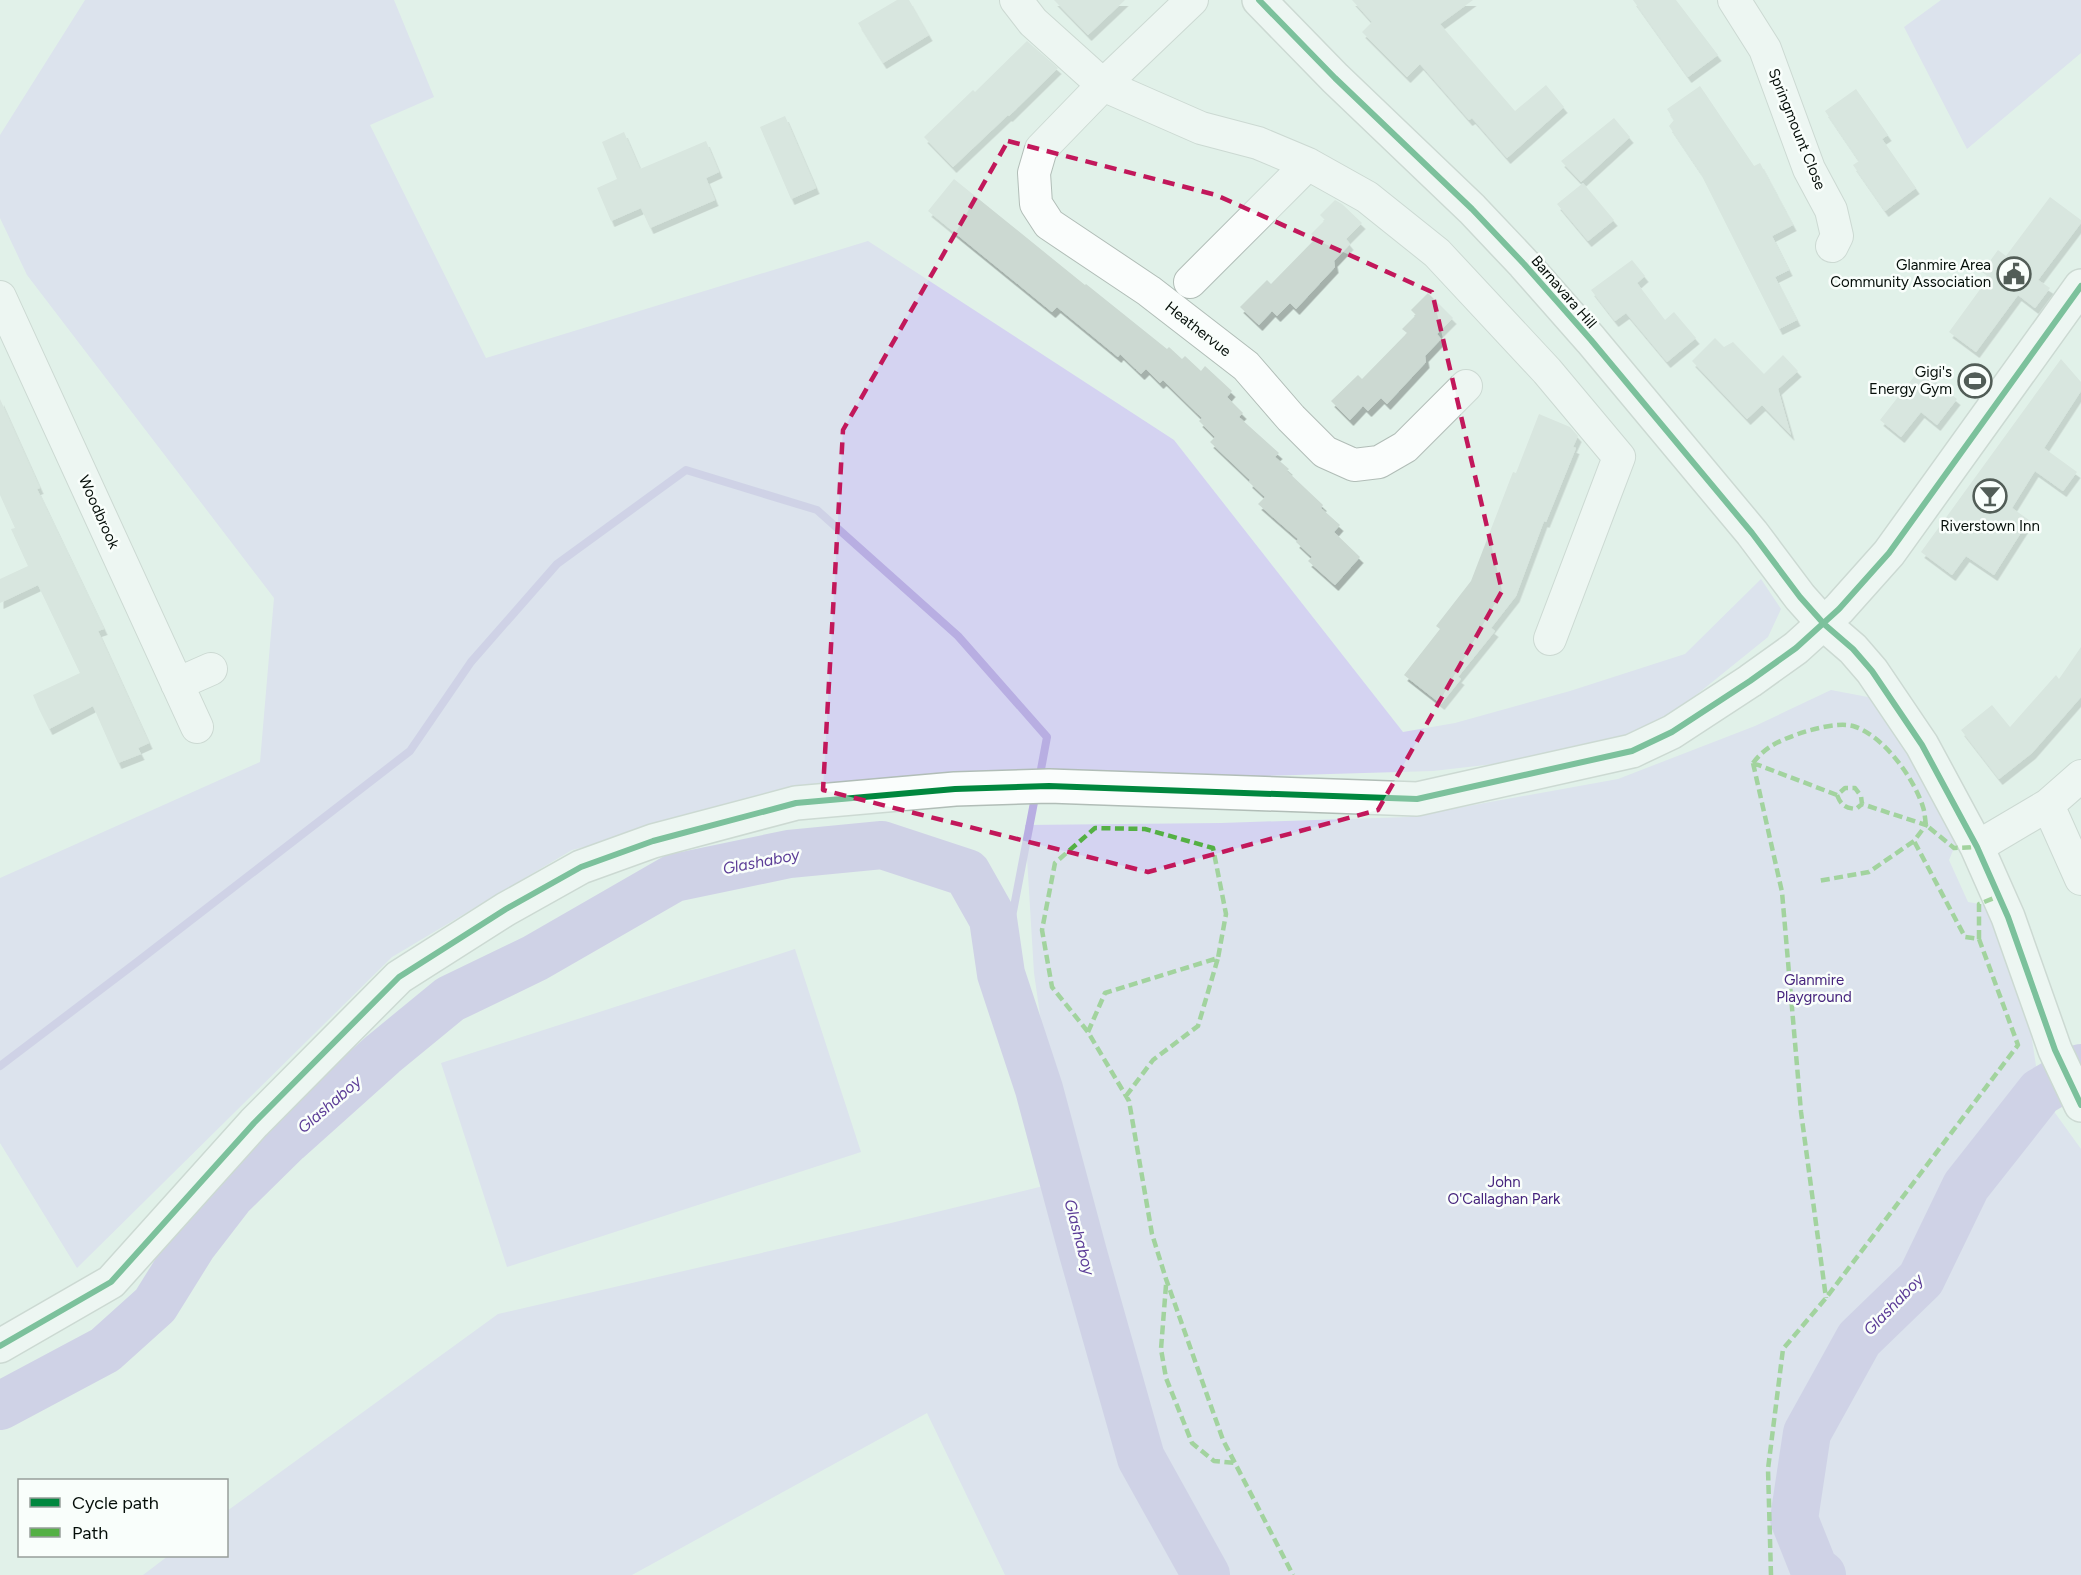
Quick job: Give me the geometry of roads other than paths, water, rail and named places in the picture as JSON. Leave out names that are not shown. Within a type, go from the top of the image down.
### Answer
[{"type":"main road","name":"Barnavara Hill","points":[[1259,0],[1335,78],[1472,209],[1524,264],[1752,533],[1800,597],[1872,671],[1922,745],[1977,847],[2008,917],[2055,1050],[2081,1105]]},
{"type":"main road","points":[[0,1346],[111,1282],[254,1122],[399,977],[506,909],[581,867],[653,842],[796,802],[955,789],[1050,786],[1417,799],[1632,751],[1672,732],[1796,648],[1824,624],[1889,553],[2081,286]]},
{"type":"street","points":[[1017,0],[1033,22],[1103,86],[1201,128],[1258,143],[1308,164],[1367,197],[1437,253],[1547,372],[1618,457],[1550,639]]},
{"type":"street","name":"Heathervue","points":[[1192,0],[1041,149],[1034,173],[1036,204],[1049,224],[1149,291],[1246,366],[1291,418],[1325,452],[1354,465],[1379,462],[1405,447],[1466,386]]},
{"type":"street","name":"Springmount Close","points":[[1748,5],[1809,169],[1831,210],[1837,236],[1832,246]]},
{"type":"street","points":[[1190,282],[1308,164]]},
{"type":"street","name":"Woodbrook","points":[[0,297],[197,727]]},
{"type":"street","points":[[177,684],[211,669]]},
{"type":"street","points":[[1977,847],[2048,805],[2081,776]]},
{"type":"street","points":[[2048,805],[2081,879]]},
{"type":"waterway","points":[[0,1066],[410,751],[471,662],[557,564],[686,470],[817,510],[958,636],[1047,737],[1039,780]]},
{"type":"waterway","points":[[1001,974],[1036,792]]},
{"type":"waterway","name":"Glashaboy","points":[[0,1406],[105,1350],[155,1305],[193,1244],[230,1196],[287,1140],[383,1054],[450,999],[535,958],[674,878],[789,854],[882,845],[967,873],[993,919],[1001,974],[1039,1089],[1141,1458],[1206,1575]]},
{"type":"waterway","name":"Glashaboy","points":[[1822,1575],[1814,1569],[1794,1519],[1807,1433],[1859,1339],[1921,1279],[1966,1186],[2040,1092],[2081,1068]]},
{"type":"place","name":"Glanmire Area Community Association","points":[[2014,274]]},
{"type":"place","name":"Gigi's Energy Gym","points":[[1975,381]]},
{"type":"place","name":"Riverstown Inn","points":[[1990,496]]},
{"type":"park label","name":"Glanmire Playground","points":[[1814,988]]},
{"type":"park label","name":"John O'Callaghan Park","points":[[1504,1190]]}]
